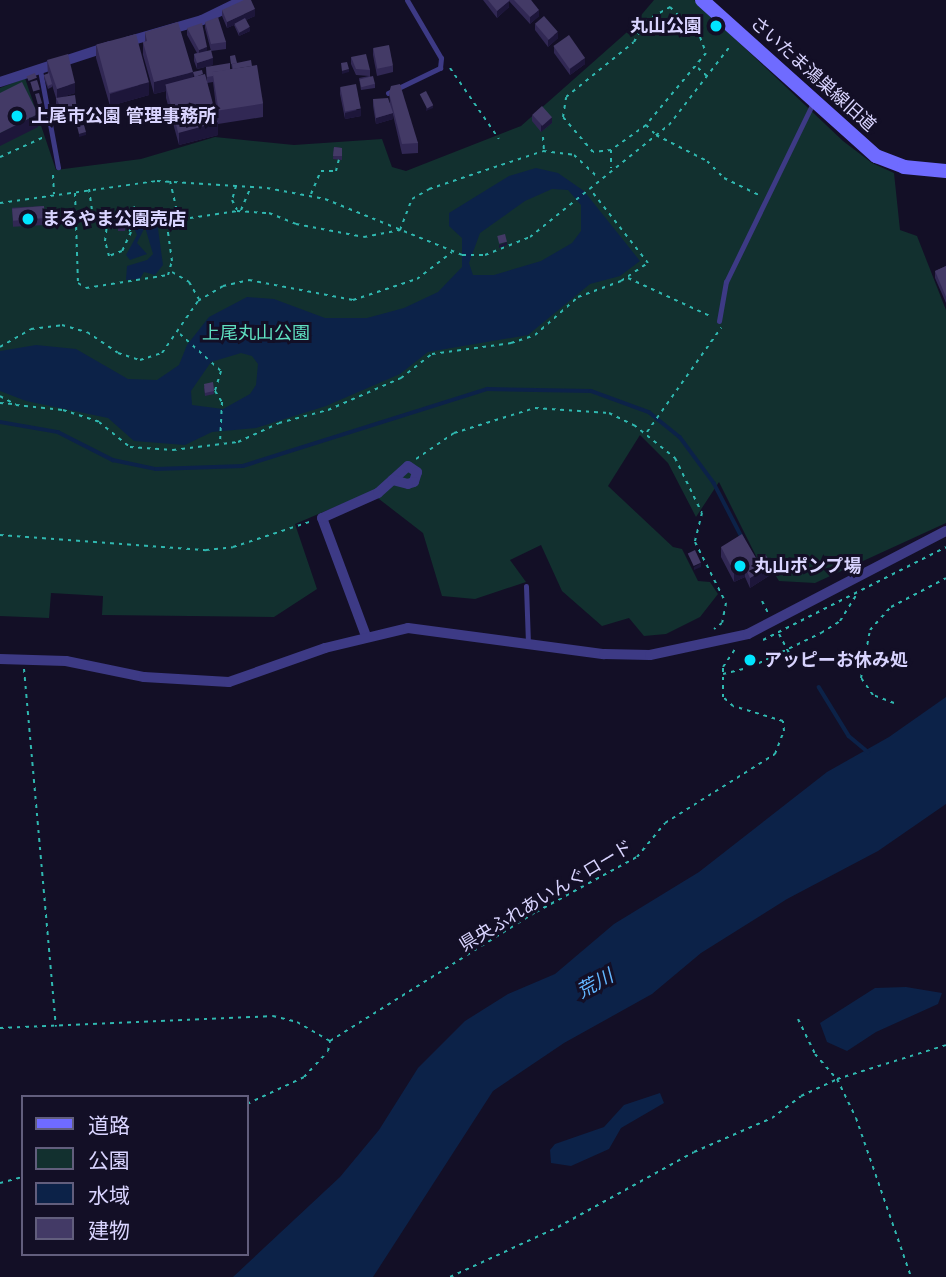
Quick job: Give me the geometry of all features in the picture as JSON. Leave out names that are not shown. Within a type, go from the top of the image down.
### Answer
[{"type":"street","points":[[0,82],[39,66],[202,20],[243,0]]},
{"type":"street","name":"さいたま鴻巣線旧道","points":[[702,0],[876,156],[904,167],[946,171]]},
{"type":"street","points":[[366,636],[322,518],[378,493],[408,466],[417,472],[414,482],[393,480]]},
{"type":"street","points":[[0,659],[66,661],[174,681],[229,682],[366,636],[408,628],[604,654],[650,655],[724,640],[773,622],[946,531]]},
{"type":"lane","points":[[388,93],[430,76],[441,61],[407,0]]},
{"type":"lane","points":[[39,66],[58,167]]},
{"type":"lane","points":[[719,321],[726,282],[814,101]]},
{"type":"lane","points":[[526,586],[528,643]]},
{"type":"path","points":[[663,8],[676,11],[707,46],[696,67],[646,125],[611,150],[593,152],[563,117],[570,92],[629,47],[641,25],[663,8]]},
{"type":"path","points":[[0,203],[89,188],[170,181],[251,186],[311,195],[462,255],[473,256],[522,242],[656,135],[682,111],[739,33]]},
{"type":"path","points":[[441,61],[456,75],[499,139]]},
{"type":"path","points":[[696,67],[708,76]]},
{"type":"path","points":[[646,125],[656,135],[765,198]]},
{"type":"path","points":[[0,158],[46,136]]},
{"type":"path","points":[[543,137],[545,151]]},
{"type":"path","points":[[611,150],[611,169]]},
{"type":"path","points":[[400,230],[407,207],[418,194],[545,151],[574,155],[599,179]]},
{"type":"path","points":[[311,195],[321,172],[336,171],[339,159]]},
{"type":"path","points":[[170,181],[177,211],[190,218],[239,211],[275,215],[357,237],[400,230]]},
{"type":"path","points":[[237,185],[232,200],[239,211]]},
{"type":"path","points":[[239,211],[251,186]]},
{"type":"path","points":[[89,188],[93,217],[108,217],[124,221],[131,232],[126,247],[114,257],[105,248],[108,217]]},
{"type":"path","points":[[0,403],[63,410],[99,422],[130,447],[182,449],[220,445],[343,404],[401,378],[432,354],[530,337],[545,330],[578,297],[627,278],[648,264],[588,188]]},
{"type":"path","points":[[75,191],[82,287],[150,281],[171,271]]},
{"type":"path","points":[[108,217],[136,207]]},
{"type":"path","points":[[171,271],[167,225],[177,211]]},
{"type":"path","points":[[0,347],[31,329],[62,325],[87,332],[118,353],[140,360],[162,353],[179,334],[200,300],[223,286],[249,280],[353,300],[417,279],[453,251]]},
{"type":"path","points":[[171,271],[189,282],[200,300]]},
{"type":"path","points":[[627,278],[719,321],[721,328],[647,433]]},
{"type":"path","points":[[179,334],[215,362],[220,372],[215,395],[222,406],[220,445]]},
{"type":"path","points":[[0,396],[15,404]]},
{"type":"path","points":[[408,466],[454,433],[521,411],[609,413],[647,433],[685,472],[702,513],[695,542],[726,603],[722,623],[713,630]]},
{"type":"path","points":[[0,535],[206,550],[233,547],[322,518]]},
{"type":"path","points":[[756,641],[946,547]]},
{"type":"path","points":[[894,703],[873,695],[862,678],[870,630],[880,614],[946,578]]},
{"type":"path","points":[[740,645],[725,659],[722,673],[751,667],[788,651],[840,621],[857,593]]},
{"type":"path","points":[[762,601],[769,616]]},
{"type":"path","points":[[778,632],[790,655]]},
{"type":"path","points":[[23,660],[56,1027]]},
{"type":"path","name":"県央ふれあいんぐロード","points":[[248,1104],[304,1077],[328,1051],[330,1041],[536,912],[637,857],[664,823],[775,754],[784,732],[783,721],[725,702],[722,673]]},
{"type":"path","points":[[0,1028],[56,1027],[198,1016],[273,1016],[297,1021],[330,1041]]},
{"type":"path","points":[[798,1019],[815,1054],[837,1079],[867,1147],[911,1277]]},
{"type":"path","points":[[450,1277],[558,1227],[694,1152],[772,1118],[801,1096],[837,1079],[946,1045]]},
{"type":"path","points":[[0,1183],[21,1178]]},
{"type":"green space","name":"上尾丸山公園","points":[[654,0],[694,0],[843,141],[872,163],[894,173],[900,230],[917,236],[946,310],[946,523],[815,583],[779,581],[766,560],[759,562],[719,482],[696,517],[668,463],[640,435],[608,486],[673,547],[682,549],[698,581],[710,582],[718,594],[700,617],[666,634],[644,636],[629,618],[602,626],[562,591],[541,545],[510,560],[526,582],[475,599],[442,596],[423,533],[370,492],[295,524],[317,589],[274,617],[102,615],[103,596],[51,593],[49,618],[0,616],[0,88],[25,78],[56,170],[141,159],[215,137],[294,145],[382,139],[392,167],[406,171],[521,126],[626,33]]},
{"type":"water","points":[[536,168],[558,173],[584,191],[640,261],[620,276],[590,284],[528,335],[428,352],[400,374],[326,406],[256,428],[212,432],[185,445],[134,441],[108,418],[26,401],[0,391],[0,351],[36,345],[76,349],[128,379],[157,380],[179,365],[187,345],[209,317],[247,297],[274,299],[325,318],[367,318],[404,308],[438,292],[462,267],[462,238],[449,226],[449,213],[509,176]],"holes":[[[552,189],[568,190],[581,205],[581,231],[572,243],[541,261],[494,275],[473,275],[469,263],[480,233],[525,201]],[[241,353],[252,356],[258,364],[256,385],[250,394],[223,409],[192,405],[191,391],[211,362]]]},
{"type":"water","points":[[136,213],[156,214],[163,265],[155,275],[144,272],[140,279],[126,280],[127,266],[147,260],[153,254],[145,227],[137,243],[147,254],[130,260],[126,255],[137,235],[132,223]]},
{"type":"water","name":"荒川","points":[[946,697],[946,804],[878,851],[787,899],[701,953],[652,994],[564,1043],[493,1091],[373,1277],[233,1277],[340,1177],[379,1130],[418,1068],[465,1021],[508,994],[555,974],[614,924],[699,872],[827,772],[889,737]]},
{"type":"water","points":[[906,987],[942,993],[938,1004],[876,1032],[847,1051],[827,1042],[820,1023],[875,988]]},
{"type":"water","points":[[660,1093],[664,1103],[621,1128],[609,1149],[571,1166],[551,1163],[550,1150],[555,1144],[604,1127],[624,1105]]},
{"type":"building","points":[[244,0],[251,0],[255,9],[227,22],[222,10]]},
{"type":"building","points":[[488,0],[509,0],[509,1],[497,11]]},
{"type":"building","points":[[514,0],[531,0],[539,10],[530,17]]},
{"type":"building","points":[[544,16],[558,32],[549,40],[535,24]]},
{"type":"building","points":[[218,17],[226,42],[211,44],[205,22]]},
{"type":"building","points":[[245,18],[250,27],[239,33],[235,24]]},
{"type":"building","points":[[178,22],[193,72],[154,82],[143,42],[147,41],[145,32]]},
{"type":"building","points":[[202,23],[207,47],[199,50],[187,28]]},
{"type":"building","points":[[136,34],[149,82],[109,93],[96,45]]},
{"type":"building","points":[[569,35],[585,58],[569,69],[553,46]]},
{"type":"building","points":[[389,45],[393,66],[377,69],[373,48]]},
{"type":"building","points":[[211,50],[213,58],[197,63],[194,54]]},
{"type":"building","points":[[68,54],[75,83],[57,89],[47,60]]},
{"type":"building","points":[[366,54],[370,70],[356,69],[351,57]]},
{"type":"building","points":[[235,55],[237,63],[231,64],[230,56]]},
{"type":"building","points":[[251,60],[252,66],[233,69],[232,64]]},
{"type":"building","points":[[347,62],[349,69],[342,71],[341,63]]},
{"type":"building","points":[[230,63],[230,70],[213,72],[213,76],[207,77],[206,67]]},
{"type":"building","points":[[257,65],[263,104],[219,111],[213,72]]},
{"type":"building","points":[[202,70],[203,74],[195,77],[193,72]]},
{"type":"building","points":[[35,73],[37,78],[29,81],[27,76]]},
{"type":"building","points":[[49,73],[52,84],[48,86],[44,75]]},
{"type":"building","points":[[205,74],[218,122],[178,133],[165,85]]},
{"type":"building","points":[[373,76],[375,84],[361,87],[359,79]]},
{"type":"building","points":[[37,80],[40,90],[33,92],[30,82]]},
{"type":"building","name":"上尾市公園 管理事務所","points":[[22,82],[38,114],[0,133],[0,93]]},
{"type":"building","points":[[356,84],[361,109],[345,112],[340,87]]},
{"type":"building","points":[[400,84],[418,143],[402,144],[389,93],[391,86]]},
{"type":"building","points":[[426,91],[433,105],[427,108],[420,94]]},
{"type":"building","points":[[39,93],[42,103],[38,105],[35,94]]},
{"type":"building","points":[[75,95],[77,110],[63,112],[56,98]]},
{"type":"building","points":[[388,98],[393,113],[376,118],[373,99]]},
{"type":"building","points":[[542,106],[552,117],[542,126],[532,115]]},
{"type":"building","points":[[84,125],[86,132],[79,134],[77,126]]},
{"type":"building","points":[[334,147],[342,148],[342,156],[333,156]]},
{"type":"building","points":[[44,206],[45,218],[13,221],[12,209]]},
{"type":"building","points":[[118,220],[125,220],[125,227],[118,227]]},
{"type":"building","points":[[505,234],[507,242],[499,244],[497,236]]},
{"type":"building","points":[[946,266],[946,297],[935,271]]},
{"type":"building","points":[[213,382],[214,391],[205,393],[204,384]]},
{"type":"building","points":[[742,534],[756,558],[765,554],[772,565],[750,578],[745,567],[734,572],[721,547]]},
{"type":"building","points":[[695,550],[701,563],[694,566],[688,553]]},
{"type":"building","points":[[752,652],[755,659],[748,662],[745,655]]},
{"type":"waterway","points":[[0,422],[58,432],[113,460],[156,469],[243,466],[487,389],[591,391],[649,412],[680,437],[714,483],[743,539]]},
{"type":"waterway","points":[[819,687],[849,736],[868,752]]},
{"type":"place","name":"丸山公園","points":[[716,26]]},
{"type":"place","name":"上尾市公園 管理事務所","points":[[17,116]]},
{"type":"place","name":"まるやま公園売店","points":[[28,219]]},
{"type":"place","name":"丸山ポンプ場","points":[[740,566]]},
{"type":"place","name":"アッピーお休み処","points":[[750,660]]}]
